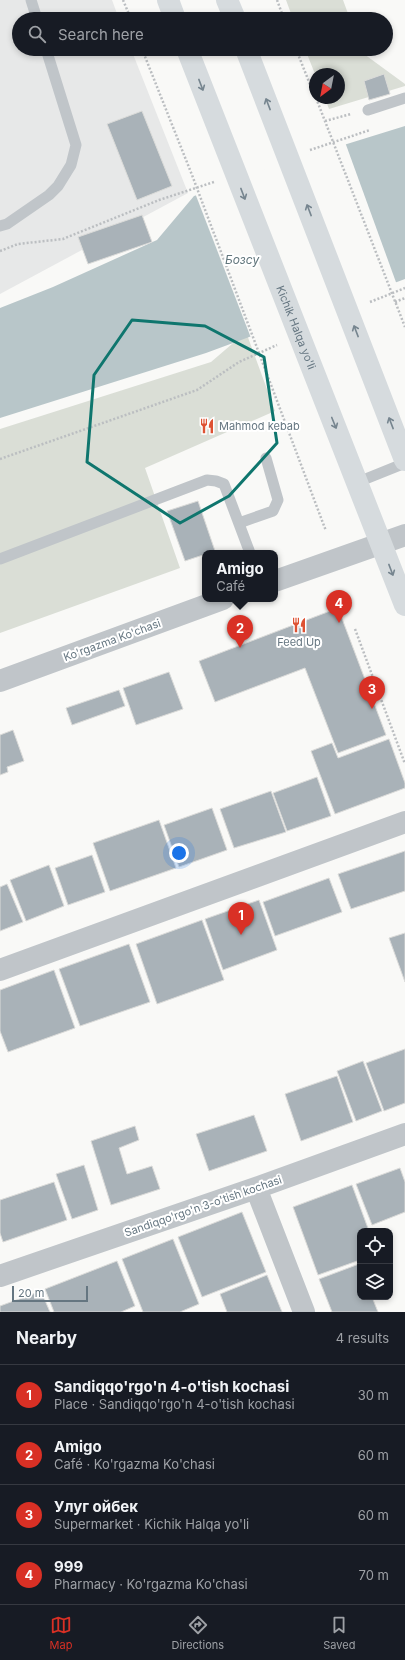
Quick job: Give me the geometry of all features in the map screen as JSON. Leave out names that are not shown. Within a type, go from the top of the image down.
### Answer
[{"type":"highway","points":[[168,0],[172,12]]},
{"type":"highway","points":[[227,0],[232,12]]},
{"type":"highway","name":"Kichik Halqa yo'li","points":[[190,56],[405,605]]},
{"type":"highway","points":[[249,56],[405,461]]},
{"type":"street","points":[[278,580],[405,535]]},
{"type":"street","name":"Ko'rgazma Ko'chasi","points":[[0,681],[215,602]]},
{"type":"street","points":[[0,970],[405,822]]},
{"type":"street","name":"Sandiqqo'rgo'n 3-o'tish kochasi","points":[[0,1276],[256,1188],[405,1134]]},
{"type":"street","points":[[256,1188],[304,1312]]},
{"type":"lane","points":[[31,0],[35,12]]},
{"type":"lane","points":[[0,226],[6,224],[50,195],[58,186],[71,165],[76,145],[48,56]]},
{"type":"lane","points":[[368,110],[405,98]]},
{"type":"lane","points":[[239,523],[272,511],[276,507],[278,500],[266,458]]},
{"type":"lane","points":[[358,482],[405,461]]},
{"type":"lane","points":[[0,559],[206,480],[224,484],[249,550]]},
{"type":"path","points":[[123,0],[128,12]]},
{"type":"path","points":[[277,0],[281,12]]},
{"type":"path","points":[[145,56],[280,404],[326,531]]},
{"type":"path","points":[[299,56],[309,82]]},
{"type":"path","points":[[318,104],[405,327]]},
{"type":"path","points":[[308,151],[376,128],[368,110],[325,122]]},
{"type":"path","points":[[0,251],[18,244],[63,239],[158,200],[218,180]]},
{"type":"path","points":[[366,304],[405,288]]},
{"type":"path","points":[[395,302],[405,298]]},
{"type":"path","points":[[0,459],[197,390],[239,362],[282,343]]},
{"type":"path","points":[[355,629],[405,764]]},
{"type":"highlighted area","points":[[132,320],[205,326],[264,357],[277,443],[229,496],[180,523],[87,462],[94,375]]},
{"type":"shaded area","points":[[0,0],[112,0],[116,12],[12,12],[12,56],[134,56],[188,193],[0,294]]},
{"type":"shaded area","points":[[286,0],[343,0],[347,12],[290,12]]},
{"type":"shaded area","points":[[308,56],[367,56],[405,84],[405,86],[329,109],[327,104],[345,104],[345,68],[313,68]]},
{"type":"shaded area","points":[[246,332],[275,411],[145,468],[180,568],[0,633],[0,429],[211,362]]},
{"type":"water","name":"Бозсу","points":[[405,126],[405,279],[206,353],[0,418],[0,308],[53,287],[157,240],[194,196],[334,148]]},
{"type":"pier","points":[[345,142],[397,285],[251,338],[195,193]]},
{"type":"building","points":[[384,74],[390,94],[369,100],[364,81]]},
{"type":"building","points":[[142,111],[172,186],[137,200],[107,124]]},
{"type":"building","points":[[142,215],[152,242],[88,264],[78,237]]},
{"type":"building","points":[[198,501],[215,550],[202,550],[202,555],[185,561],[167,511]]},
{"type":"building","points":[[338,608],[386,735],[338,753],[305,668],[215,702],[199,661]]},
{"type":"building","points":[[169,672],[183,709],[136,725],[123,688]]},
{"type":"building","points":[[119,690],[125,706],[72,725],[66,708]]},
{"type":"building","points":[[13,730],[24,761],[7,767],[8,772],[0,775],[0,735]]},
{"type":"building","points":[[389,739],[405,783],[405,788],[335,814],[311,751],[332,743],[338,758]]},
{"type":"building","points":[[317,777],[331,816],[287,831],[273,793]]},
{"type":"building","points":[[271,791],[286,832],[234,848],[220,809]]},
{"type":"building","points":[[212,808],[227,850],[179,867],[164,825]]},
{"type":"building","points":[[159,820],[176,868],[110,891],[93,843]]},
{"type":"building","points":[[405,851],[405,891],[351,909],[338,874]]},
{"type":"building","points":[[92,855],[105,892],[68,905],[55,868]]},
{"type":"building","points":[[49,865],[64,906],[26,921],[10,880]]},
{"type":"building","points":[[329,878],[342,912],[275,936],[263,902]]},
{"type":"building","points":[[7,884],[23,922],[0,931],[0,887]]},
{"type":"building","points":[[259,900],[277,950],[223,970],[205,919]]},
{"type":"building","points":[[202,920],[224,980],[157,1004],[136,944]]},
{"type":"building","points":[[405,933],[405,982],[389,938]]},
{"type":"building","points":[[129,944],[150,1002],[80,1026],[59,969]]},
{"type":"building","points":[[54,970],[75,1028],[8,1052],[0,1031],[0,990]]},
{"type":"building","points":[[405,1049],[405,1103],[384,1111],[366,1063]]},
{"type":"building","points":[[363,1061],[382,1111],[356,1121],[337,1071]]},
{"type":"building","points":[[337,1076],[353,1122],[301,1141],[285,1094]]},
{"type":"building","points":[[254,1115],[267,1151],[209,1171],[196,1134]]},
{"type":"building","points":[[135,1126],[139,1140],[119,1148],[127,1174],[152,1166],[160,1189],[111,1205],[91,1141]]},
{"type":"building","points":[[84,1165],[98,1210],[72,1219],[56,1174]]},
{"type":"building","points":[[400,1168],[405,1182],[405,1212],[372,1225],[356,1184]]},
{"type":"building","points":[[54,1182],[67,1220],[3,1242],[0,1233],[0,1200]]},
{"type":"building","points":[[352,1185],[368,1228],[357,1228],[357,1261],[318,1275],[293,1207]]},
{"type":"building","points":[[242,1212],[266,1272],[202,1297],[178,1237]]},
{"type":"building","points":[[173,1239],[199,1304],[180,1312],[143,1312],[122,1259]]},
{"type":"building","points":[[117,1261],[135,1306],[121,1312],[54,1312],[45,1289]]},
{"type":"building","points":[[357,1265],[357,1300],[373,1300],[378,1312],[332,1312],[319,1279]]},
{"type":"building","points":[[267,1275],[282,1312],[227,1312],[220,1294]]},
{"type":"building","points":[[41,1291],[50,1312],[0,1312],[0,1306]]},
{"type":"place","name":"Mahmod kebab","points":[[207,426]]},
{"type":"place","name":"999","points":[[339,623]]},
{"type":"place","name":"Feed Up","points":[[299,625]]},
{"type":"place","name":"Amigo","points":[[240,648]]},
{"type":"place","name":"Улуг ойбек","points":[[372,709]]},
{"type":"place","name":"Sandiqqo'rgo'n 4-o'tish kochasi","points":[[241,935]]}]
